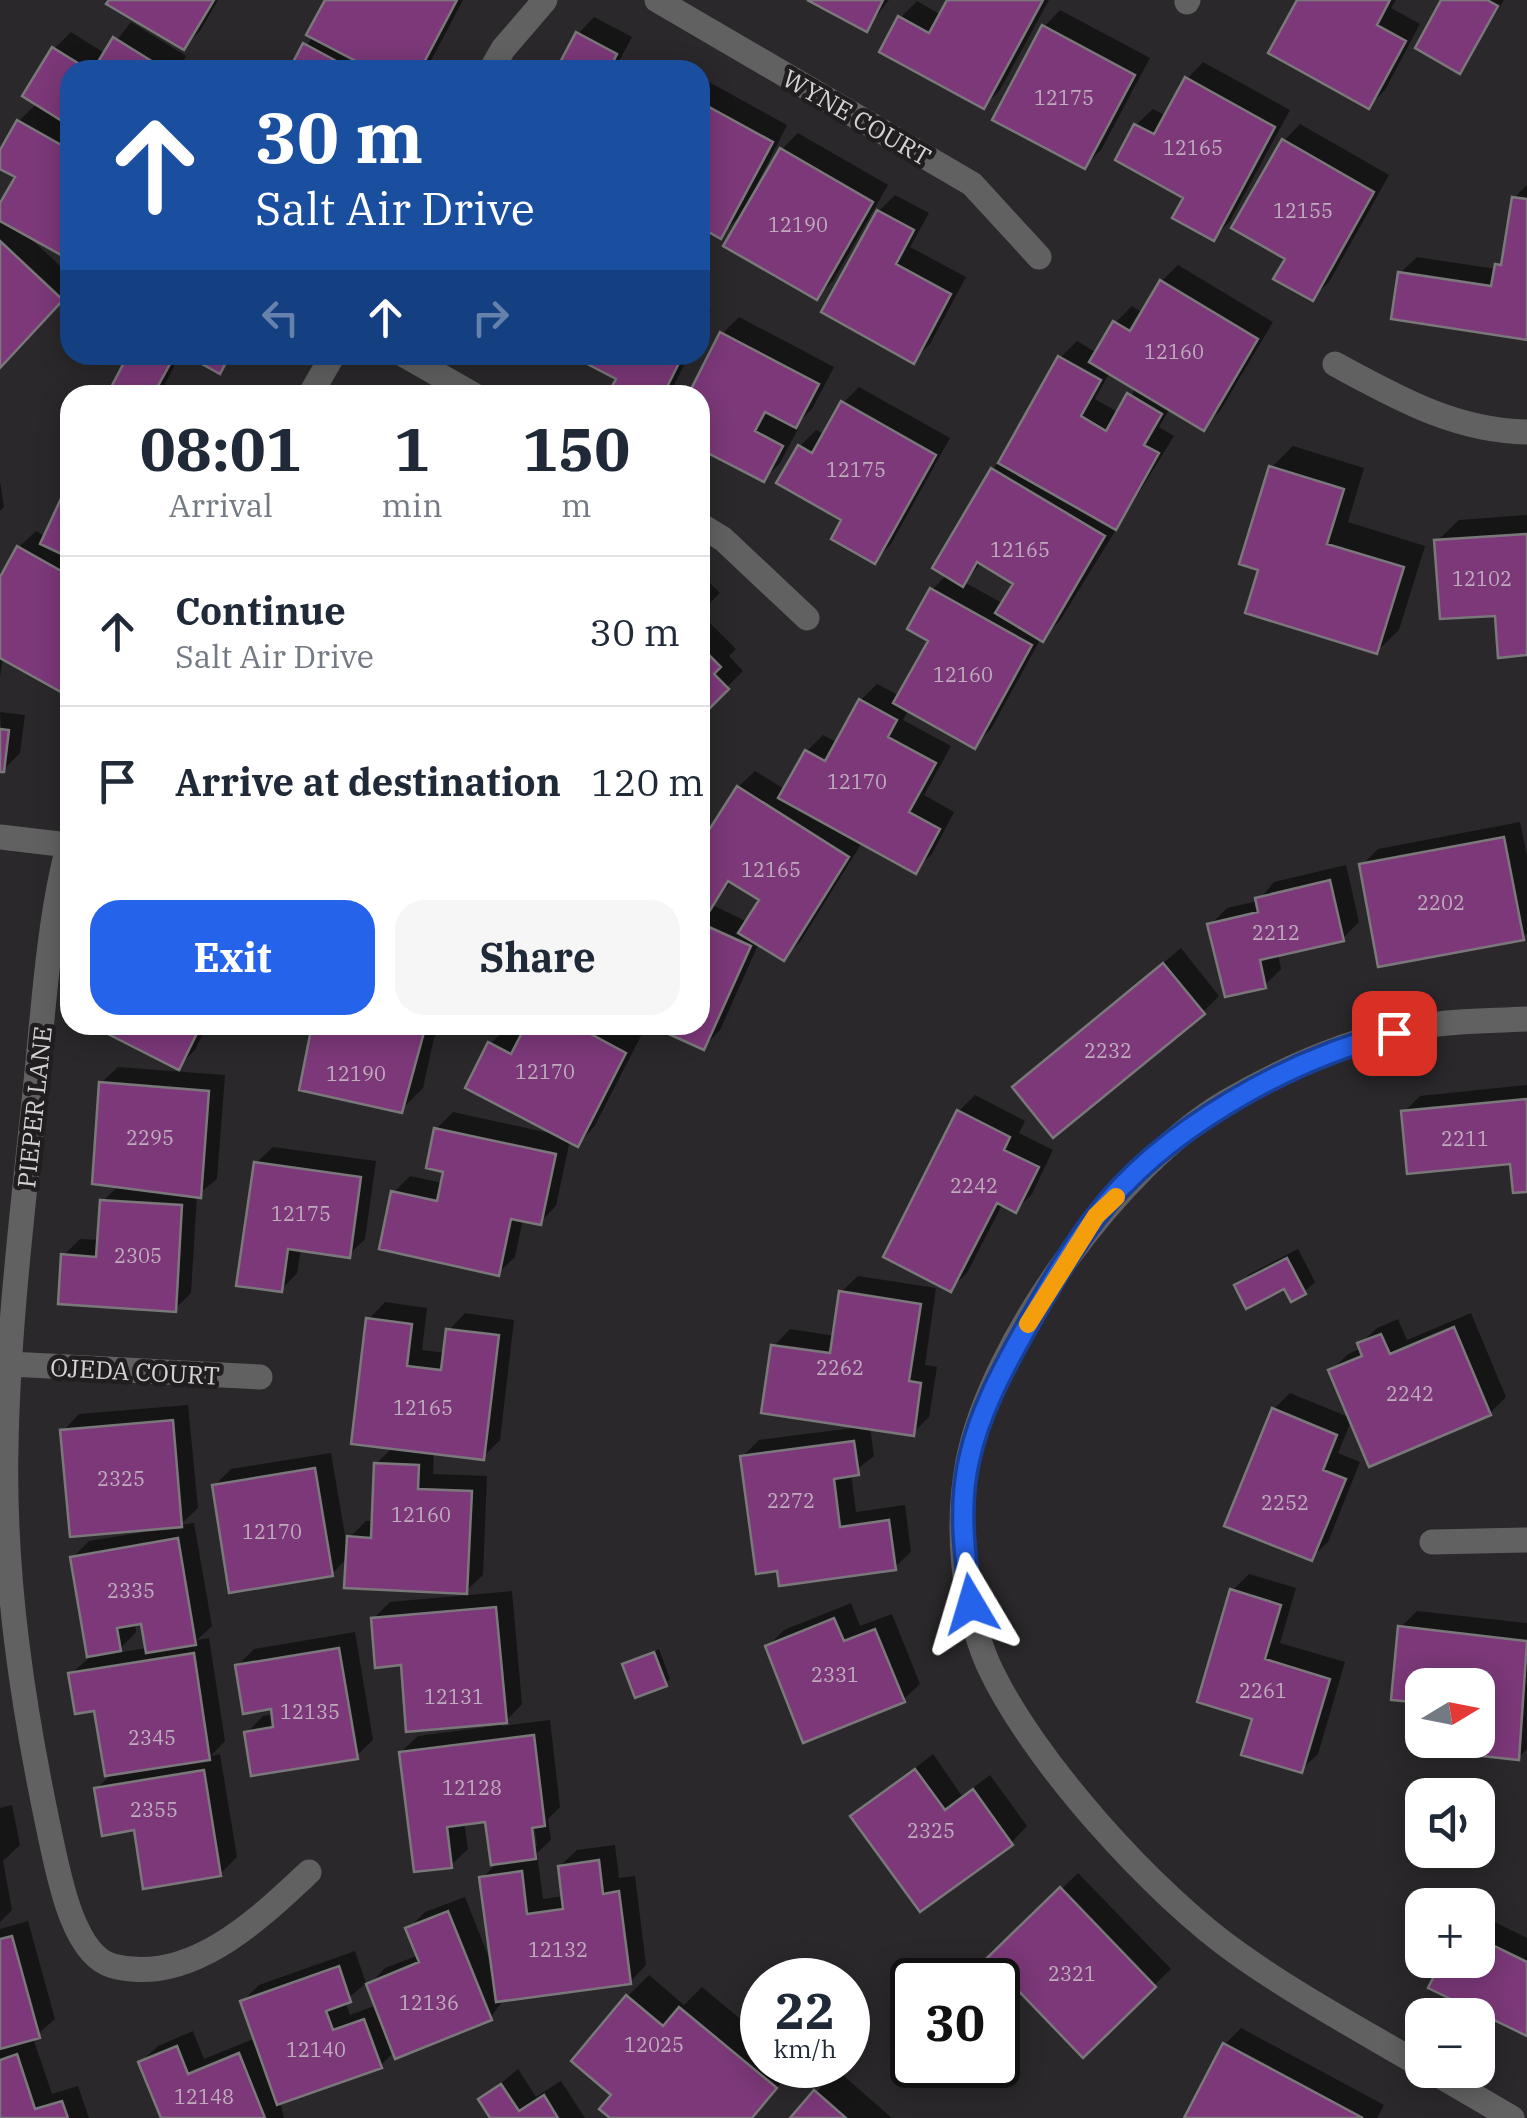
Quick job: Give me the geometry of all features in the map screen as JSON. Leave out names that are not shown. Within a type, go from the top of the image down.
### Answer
[{"type":"street","points":[[497,60],[545,0]]},
{"type":"street","name":"WYNE COURT","points":[[657,0],[972,184],[1039,257]]},
{"type":"street","points":[[1335,364],[1422,412],[1504,432],[1527,432]]},
{"type":"street","points":[[422,365],[456,385]]},
{"type":"street","points":[[710,532],[723,539],[807,618]]},
{"type":"street","points":[[0,837],[60,841]]},
{"type":"street","name":"PIEPER LANE","points":[[60,901],[47,986],[10,1364],[6,1466],[17,1664],[63,1895],[87,1947],[112,1966],[159,1966],[206,1952],[249,1928],[309,1872]]},
{"type":"street","points":[[1405,2056],[1237,1954],[1117,1842],[1035,1744],[988,1663],[971,1604],[962,1532],[968,1460],[996,1382],[1096,1216],[1137,1175],[1222,1104],[1284,1072],[1363,1040],[1426,1025],[1527,1018]]},
{"type":"street","name":"OJEDA COURT","points":[[10,1364],[260,1378]]},
{"type":"street","points":[[1432,1542],[1527,1540]]},
{"type":"street","points":[[1461,2088],[1512,2118]]},
{"type":"building","points":[[109,0],[214,0],[184,50],[106,4]]},
{"type":"building","points":[[325,0],[457,0],[425,60],[354,60],[306,35]]},
{"type":"building","points":[[807,0],[883,0],[867,32]]},
{"type":"building","points":[[947,0],[1043,0],[984,109],[879,52],[898,16],[929,33]]},
{"type":"building","points":[[1297,0],[1390,0],[1377,25],[1406,41],[1369,109],[1268,53]]},
{"type":"building","points":[[1441,0],[1487,0],[1498,6],[1460,74],[1415,48]]},
{"type":"building","points":[[1042,25],[1135,75],[1085,169],[992,120]]},
{"type":"building","points":[[576,32],[617,54],[614,60],[561,60]]},
{"type":"building","points":[[113,37],[150,60],[99,60]]},
{"type":"building","points":[[303,43],[334,60],[294,60]]},
{"type":"building","points":[[52,47],[73,60],[60,60],[60,120],[22,96]]},
{"type":"building","points":[[1185,77],[1275,127],[1214,241],[1172,218],[1183,198],[1115,160],[1134,124],[1154,134]]},
{"type":"building","points":[[710,107],[773,142],[721,239],[710,233]]},
{"type":"building","points":[[17,120],[60,144],[60,254],[0,221],[0,203],[15,177],[0,169],[0,150]]},
{"type":"building","points":[[1282,139],[1374,192],[1313,301],[1273,279],[1285,259],[1231,228]]},
{"type":"building","points":[[780,148],[873,202],[817,300],[723,246]]},
{"type":"building","points":[[1512,197],[1527,199],[1527,340],[1391,319],[1398,272],[1491,286],[1495,264],[1501,265]]},
{"type":"building","points":[[877,210],[914,230],[896,264],[951,294],[914,364],[821,312]]},
{"type":"building","points":[[0,241],[60,297],[60,303],[0,368]]},
{"type":"building","points":[[1160,280],[1258,339],[1204,431],[1089,362],[1113,321],[1130,331]]},
{"type":"building","points":[[720,332],[819,384],[796,428],[765,412],[755,431],[783,446],[764,482],[710,454],[710,385],[693,385],[703,365],[710,365],[710,352]]},
{"type":"building","points":[[1058,356],[1101,380],[1081,416],[1106,431],[1127,393],[1162,414],[1144,445],[1159,453],[1116,530],[998,463]]},
{"type":"building","points":[[123,365],[169,365],[158,385],[112,385]]},
{"type":"building","points":[[204,365],[225,365],[220,374]]},
{"type":"building","points":[[589,365],[678,365],[668,385],[613,385],[616,379]]},
{"type":"building","points":[[841,401],[936,455],[875,564],[831,539],[841,520],[776,483],[798,445],[812,453]]},
{"type":"building","points":[[1269,466],[1344,489],[1327,544],[1404,567],[1377,654],[1245,613],[1258,570],[1239,564]]},
{"type":"building","points":[[991,468],[1105,536],[1043,642],[995,613],[1013,584],[977,562],[963,587],[932,568]]},
{"type":"building","points":[[60,501],[60,553],[40,544]]},
{"type":"building","points":[[1527,534],[1527,655],[1498,658],[1495,616],[1440,619],[1434,540]]},
{"type":"building","points":[[17,546],[60,570],[60,691],[0,658],[0,577]]},
{"type":"building","points":[[930,588],[1032,645],[975,749],[893,703],[928,641],[907,629]]},
{"type":"building","points":[[710,656],[721,667],[714,674],[729,689],[710,708]]},
{"type":"building","points":[[859,699],[897,720],[888,737],[936,763],[909,812],[940,829],[916,874],[778,798],[805,750],[825,761]]},
{"type":"building","points":[[0,729],[9,730],[4,772],[0,772]]},
{"type":"building","points":[[737,786],[849,857],[784,961],[738,933],[759,900],[728,881],[710,910],[710,828]]},
{"type":"building","points":[[1504,837],[1524,940],[1378,967],[1359,864]]},
{"type":"building","points":[[1330,880],[1344,941],[1260,960],[1266,988],[1225,997],[1207,924],[1258,912],[1255,898]]},
{"type":"building","points":[[710,928],[751,946],[704,1050],[671,1035],[710,1035]]},
{"type":"building","points":[[1163,963],[1205,1014],[1053,1138],[1012,1087]]},
{"type":"building","points":[[110,1035],[196,1035],[179,1070]]},
{"type":"building","points":[[310,1035],[423,1035],[402,1113],[299,1090]]},
{"type":"building","points":[[521,1035],[593,1035],[626,1053],[578,1147],[465,1088],[488,1042],[511,1054]]},
{"type":"building","points":[[99,1082],[209,1091],[201,1198],[92,1184]]},
{"type":"building","points":[[1527,1099],[1527,1192],[1513,1193],[1510,1164],[1407,1174],[1401,1111]]},
{"type":"building","points":[[957,1110],[1010,1137],[1004,1150],[1039,1167],[1016,1213],[997,1203],[951,1292],[883,1257]]},
{"type":"building","points":[[434,1128],[556,1154],[541,1225],[511,1219],[499,1276],[379,1249],[391,1191],[437,1201],[443,1172],[426,1168]]},
{"type":"building","points":[[254,1162],[361,1177],[350,1258],[288,1249],[282,1292],[236,1286]]},
{"type":"building","points":[[100,1200],[182,1205],[176,1312],[58,1304],[61,1254],[96,1257]]},
{"type":"building","points":[[1287,1258],[1306,1294],[1291,1302],[1284,1289],[1246,1309],[1234,1285]]},
{"type":"building","points":[[839,1291],[921,1304],[909,1381],[921,1383],[914,1436],[761,1413],[771,1345],[830,1353]]},
{"type":"building","points":[[366,1318],[412,1324],[407,1366],[441,1370],[446,1329],[499,1335],[484,1460],[351,1444]]},
{"type":"building","points":[[1454,1327],[1491,1415],[1369,1467],[1328,1370],[1362,1356],[1357,1343],[1381,1334],[1390,1354]]},
{"type":"building","points":[[1272,1408],[1337,1435],[1323,1470],[1346,1479],[1312,1561],[1224,1526]]},
{"type":"building","points":[[173,1420],[182,1527],[70,1537],[60,1430]]},
{"type":"building","points":[[854,1441],[859,1475],[834,1479],[840,1527],[889,1520],[896,1570],[779,1586],[777,1571],[756,1574],[740,1456]]},
{"type":"building","points":[[374,1463],[419,1465],[418,1489],[472,1491],[467,1594],[344,1588],[347,1536],[371,1538]]},
{"type":"building","points":[[315,1468],[333,1576],[229,1593],[212,1485]]},
{"type":"building","points":[[178,1538],[196,1645],[146,1653],[141,1624],[117,1628],[121,1651],[87,1657],[70,1557]]},
{"type":"building","points":[[1230,1589],[1281,1605],[1265,1659],[1330,1679],[1302,1773],[1241,1755],[1252,1719],[1197,1702]]},
{"type":"building","points":[[496,1607],[507,1723],[406,1732],[401,1665],[375,1668],[371,1618]]},
{"type":"building","points":[[834,1618],[844,1641],[875,1629],[905,1702],[803,1743],[765,1646]]},
{"type":"building","points":[[1398,1626],[1527,1641],[1519,1760],[1495,1757],[1495,1668],[1405,1668],[1405,1701],[1391,1700]]},
{"type":"building","points":[[339,1648],[358,1759],[251,1776],[244,1732],[273,1727],[271,1709],[243,1714],[235,1665]]},
{"type":"building","points":[[654,1652],[667,1686],[635,1698],[622,1664]]},
{"type":"building","points":[[194,1653],[210,1760],[105,1776],[94,1711],[75,1714],[68,1673]]},
{"type":"building","points":[[534,1735],[545,1826],[532,1828],[536,1859],[491,1865],[485,1822],[447,1827],[452,1868],[414,1872],[399,1752]]},
{"type":"building","points":[[915,1769],[945,1810],[973,1789],[1013,1845],[920,1912],[850,1816]]},
{"type":"building","points":[[204,1770],[221,1876],[143,1889],[134,1830],[102,1836],[94,1788]]},
{"type":"building","points":[[599,1860],[603,1894],[619,1891],[631,1984],[496,2002],[479,1877],[522,1871],[527,1914],[563,1909],[558,1866]]},
{"type":"building","points":[[1060,1887],[1156,1987],[1083,2058],[1020,1992],[1020,1958],[987,1958]]},
{"type":"building","points":[[448,1911],[492,2020],[395,2059],[366,1984],[419,1962],[405,1928]]},
{"type":"building","points":[[12,1936],[40,2038],[0,2049],[0,1939]]},
{"type":"building","points":[[1495,1946],[1527,1962],[1527,2036],[1495,2020],[1495,1998],[1449,1998],[1428,1988],[1433,1978],[1495,1978]]},
{"type":"building","points":[[339,1966],[351,2002],[326,2011],[333,2030],[364,2019],[382,2068],[277,2105],[240,2001]]},
{"type":"building","points":[[626,1995],[663,2026],[679,2007],[740,2057],[740,2088],[777,2088],[752,2118],[610,2118],[599,2109],[611,2095],[571,2061]]},
{"type":"building","points":[[1223,2043],[1363,2118],[1184,2118]]},
{"type":"building","points":[[177,2046],[188,2074],[239,2053],[265,2118],[161,2118],[138,2062]]},
{"type":"building","points":[[17,2054],[35,2109],[62,2101],[68,2118],[0,2118],[0,2060]]},
{"type":"building","points":[[501,2084],[519,2111],[544,2095],[558,2118],[490,2118],[478,2099]]},
{"type":"building","points":[[814,2090],[846,2118],[790,2118]]},
{"type":"slow traffic","points":[[1028,1324],[1096,1216],[1116,1197]]},
{"type":"route","points":[[971,1604],[962,1532],[968,1460],[996,1382],[1037,1308],[1096,1216],[1137,1175],[1222,1104],[1284,1072],[1363,1040],[1394,1033]]}]
